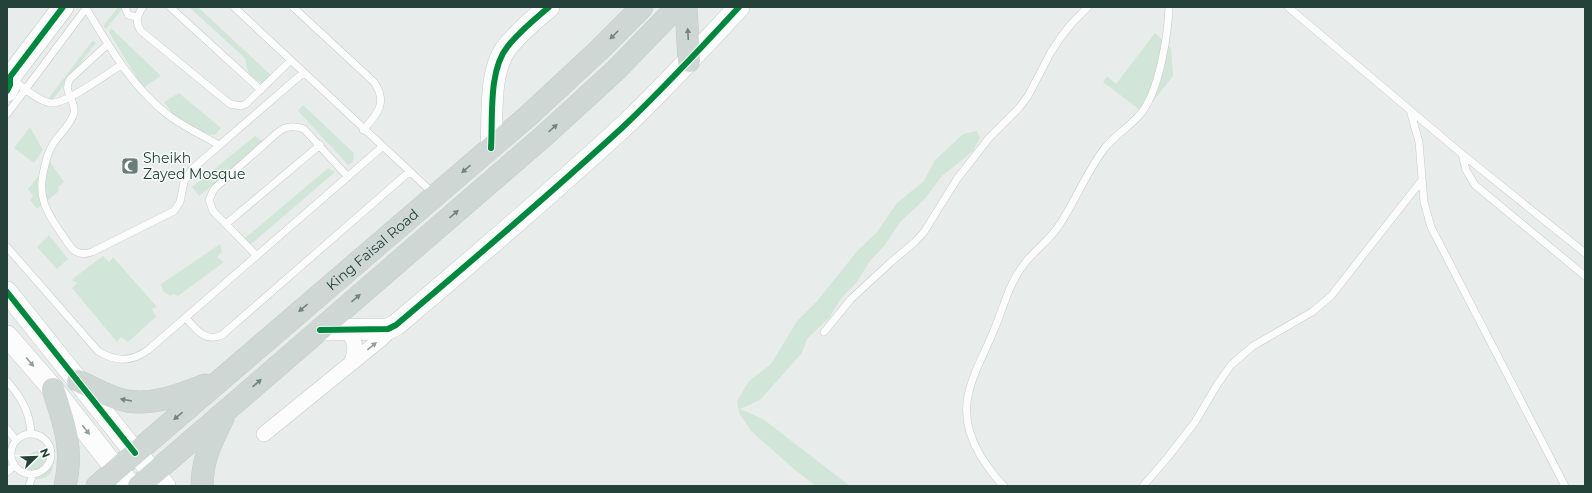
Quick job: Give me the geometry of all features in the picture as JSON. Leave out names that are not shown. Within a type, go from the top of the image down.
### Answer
[{"type":"main road","name":"King Faisal Road","points":[[97,486],[491,148],[569,78],[642,7]]},
{"type":"main road","name":"King Faisal Road","points":[[152,482],[228,409],[550,131],[616,70],[677,7]]},
{"type":"main road","points":[[686,7],[689,61]]},
{"type":"main road","points":[[78,381],[115,397],[127,400],[151,402],[173,397],[218,381]]},
{"type":"main road","points":[[53,389],[69,443],[69,466],[65,486]]},
{"type":"main road","points":[[202,486],[203,469],[207,452],[228,409]]},
{"type":"street","points":[[12,84],[62,7]]},
{"type":"street","points":[[491,148],[494,85],[498,64],[508,46],[549,7]]},
{"type":"street","points":[[264,434],[381,339],[558,185],[624,125],[689,61],[739,7]]},
{"type":"street","points":[[7,292],[135,453],[152,482]]},
{"type":"street","points":[[320,330],[344,328],[392,328]]},
{"type":"street","points":[[344,328],[355,344],[355,351],[351,363]]},
{"type":"street","points":[[7,336],[53,389],[116,469],[132,486]]},
{"type":"lane","points":[[7,114],[12,84],[86,7],[122,65],[146,95],[168,115],[219,145]]},
{"type":"lane","points":[[125,7],[128,15],[137,17]]},
{"type":"lane","points":[[143,7],[137,17],[138,27],[144,34],[230,104],[241,106],[246,104],[290,61]]},
{"type":"lane","points":[[170,7],[261,90]]},
{"type":"lane","points":[[234,7],[363,130],[435,196]]},
{"type":"lane","points":[[293,7],[374,82],[377,87],[380,99],[378,111],[363,130]]},
{"type":"lane","points":[[824,332],[851,299],[915,242],[924,232],[957,179],[989,138],[1019,108],[1028,96],[1051,52],[1061,37],[1088,7]]},
{"type":"lane","points":[[1004,486],[987,465],[970,437],[966,413],[972,381],[1016,276],[1029,258],[1047,241],[1059,226],[1103,150],[1116,136],[1136,120],[1152,95],[1166,42],[1169,7]]},
{"type":"lane","points":[[1288,7],[1462,154],[1585,253]]},
{"type":"lane","points":[[108,44],[70,79],[67,86],[68,94],[74,107],[72,117],[52,144],[47,156],[41,189],[43,202],[49,215],[69,247],[76,253],[87,254],[92,252],[170,214],[180,202],[184,182],[192,169],[303,73]]},
{"type":"lane","points":[[12,84],[50,102],[58,102],[70,97],[122,65]]},
{"type":"lane","points":[[1410,110],[1419,142],[1424,202],[1431,227],[1565,486]]},
{"type":"lane","points":[[257,256],[210,207],[209,200],[212,192],[277,133],[287,127],[299,127],[309,133],[348,177]]},
{"type":"lane","points":[[226,224],[320,145]]},
{"type":"lane","points":[[7,247],[92,346],[105,355],[120,360],[135,358],[142,355],[186,318],[382,147]]},
{"type":"lane","points":[[1462,154],[1466,170],[1475,185],[1585,276]]},
{"type":"lane","points":[[186,318],[204,336],[213,338],[222,335],[409,172]]},
{"type":"lane","points":[[1143,486],[1195,422],[1216,385],[1231,365],[1253,346],[1312,312],[1330,296],[1422,180]]},
{"type":"lane","points":[[7,381],[20,397],[25,406],[29,415],[31,434]]},
{"type":"lane","points":[[7,429],[16,440]]},
{"type":"lane","points":[[31,434],[37,435],[46,441],[51,451],[50,462],[47,466],[38,473],[33,474],[22,472],[14,466],[11,455],[13,445],[16,440],[31,434]]},
{"type":"lane","points":[[7,472],[14,466]]},
{"type":"lane","points":[[29,486],[33,474]]},
{"type":"green space","points":[[118,7],[124,7],[106,29],[103,26]]},
{"type":"green space","points":[[189,7],[198,7],[275,79],[268,87],[249,75],[245,58]]},
{"type":"green space","points":[[111,28],[161,76],[143,88],[109,32]]},
{"type":"green space","points":[[1155,33],[1171,48],[1173,76],[1144,113],[1103,82],[1107,76],[1116,84]]},
{"type":"green space","points":[[93,40],[96,43],[51,102],[48,99]]},
{"type":"green space","points":[[179,93],[221,128],[215,135],[185,130],[164,102]]},
{"type":"green space","points":[[303,105],[354,153],[353,162],[348,165],[298,111]]},
{"type":"green space","points":[[30,127],[43,150],[34,163],[14,148]]},
{"type":"green space","points":[[977,131],[980,138],[973,151],[942,176],[924,200],[901,221],[884,246],[870,261],[857,282],[843,296],[829,318],[807,339],[802,353],[760,400],[740,409],[763,419],[850,486],[816,486],[795,470],[751,431],[739,413],[737,401],[749,381],[771,364],[797,321],[818,300],[858,250],[877,232],[897,203],[924,181],[935,160],[963,134]]},
{"type":"green space","points":[[255,136],[264,142],[199,196],[192,187]]},
{"type":"green space","points":[[50,162],[64,182],[58,187],[59,191],[37,209],[30,200],[33,196],[28,189]]},
{"type":"green space","points":[[328,168],[335,172],[249,246],[243,240]]},
{"type":"green space","points":[[49,235],[68,259],[57,269],[37,247]]},
{"type":"green space","points":[[220,244],[222,252],[217,257],[224,262],[178,296],[174,294],[170,296],[163,291],[161,284]]},
{"type":"green space","points":[[103,256],[109,262],[113,257],[157,307],[152,309],[156,317],[128,342],[121,337],[117,342],[72,288],[77,283],[71,280]]},
{"type":"green space","points":[[39,451],[49,455],[53,465],[49,475],[39,479],[29,475],[25,465],[29,455]]},
{"type":"cycle path","points":[[7,91],[10,85],[10,77],[63,7]]},
{"type":"cycle path","points":[[491,148],[493,94],[497,68],[508,46],[528,25],[549,7]]},
{"type":"cycle path","points":[[320,330],[388,329],[396,325],[511,227],[624,126],[739,7]]},
{"type":"cycle path","points":[[7,292],[135,453]]},
{"type":"place","name":"Sheikh Zayed Mosque","points":[[130,166]]}]
